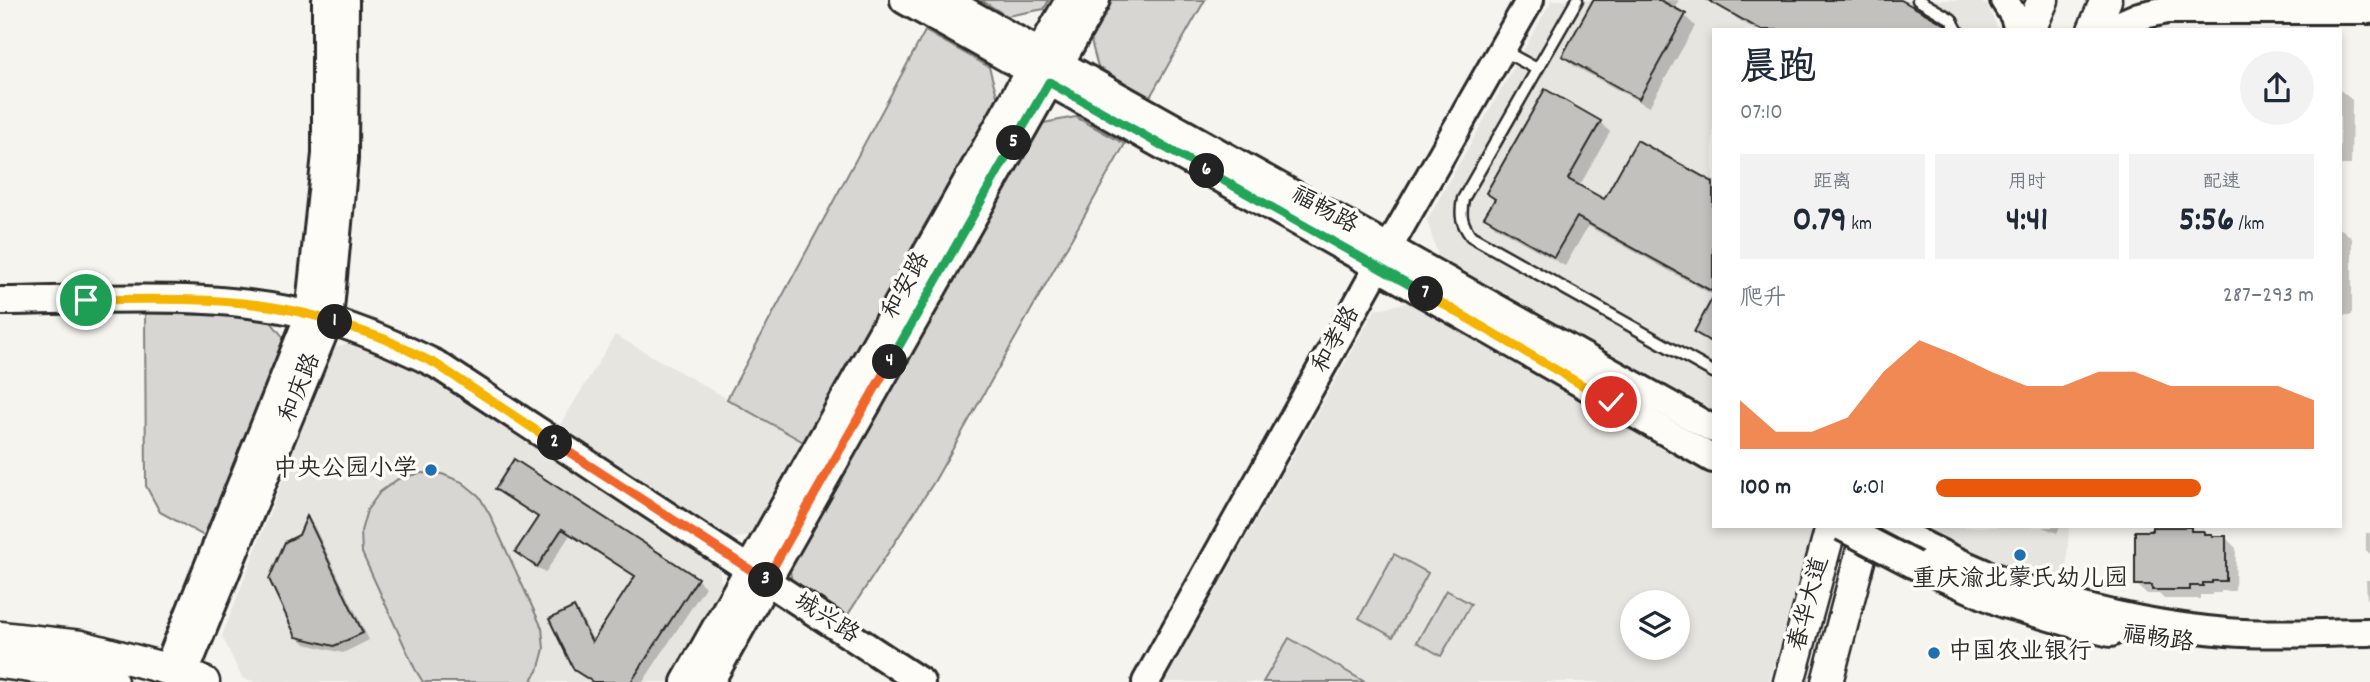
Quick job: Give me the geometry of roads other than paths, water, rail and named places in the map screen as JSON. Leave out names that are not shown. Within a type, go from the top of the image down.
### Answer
[{"type":"main road","name":"和庆路","points":[[319,317],[326,154],[326,0]]},
{"type":"main road","name":"和庆路","points":[[185,675],[319,317],[344,159],[345,0]]},
{"type":"main road","name":"福畅路","points":[[904,0],[1044,67],[1383,257],[1707,426]]},
{"type":"main road","name":"福畅路","points":[[946,0],[1044,67]]},
{"type":"main road","name":"和安路","points":[[1044,67],[1069,0]]},
{"type":"main road","name":"和安路","points":[[685,682],[757,575],[1044,67],[1096,0]]},
{"type":"main road","name":"和孝路","points":[[1146,682],[1530,0]]},
{"type":"main road","points":[[2004,0],[2017,28]]},
{"type":"main road","points":[[2031,28],[2043,0]]},
{"type":"main road","points":[[2094,28],[2106,0]]},
{"type":"main road","points":[[2112,28],[2162,5],[2370,10]]},
{"type":"main road","name":"福畅路","points":[[1383,257],[1712,459]]},
{"type":"main road","name":"城兴路","points":[[0,301],[172,299],[234,302],[319,317],[385,339],[436,364],[921,682]]},
{"type":"main road","name":"春华大道","points":[[1788,682],[1831,528]]},
{"type":"main road","points":[[1845,528],[1918,555]]},
{"type":"main road","name":"春华大道","points":[[1827,682],[1868,528]]},
{"type":"main road","points":[[1891,528],[1918,555]]},
{"type":"main road","name":"福畅路","points":[[1918,555],[2087,609],[2154,624],[2230,632],[2370,632]]},
{"type":"main road","name":"福畅路","points":[[1918,555],[2004,604],[2081,626],[2153,642],[2227,649],[2370,650]]},
{"type":"main road","name":"和安路","points":[[710,682],[757,575]]},
{"type":"main road","points":[[0,637],[81,646],[185,675]]},
{"type":"main road","points":[[0,663],[75,673],[113,682]]},
{"type":"lane","points":[[1577,0],[1463,199],[1460,214],[1463,226],[1471,236],[1712,371]]},
{"type":"lane","points":[[1918,0],[1951,19],[1956,28]]},
{"type":"lane","points":[[1502,49],[1537,69]]},
{"type":"place","name":"中央公园小学","points":[[431,470]]},
{"type":"place","name":"重庆渝北蒙氏幼儿园","points":[[2020,555]]},
{"type":"place","name":"中国农业银行","points":[[1934,653]]}]
